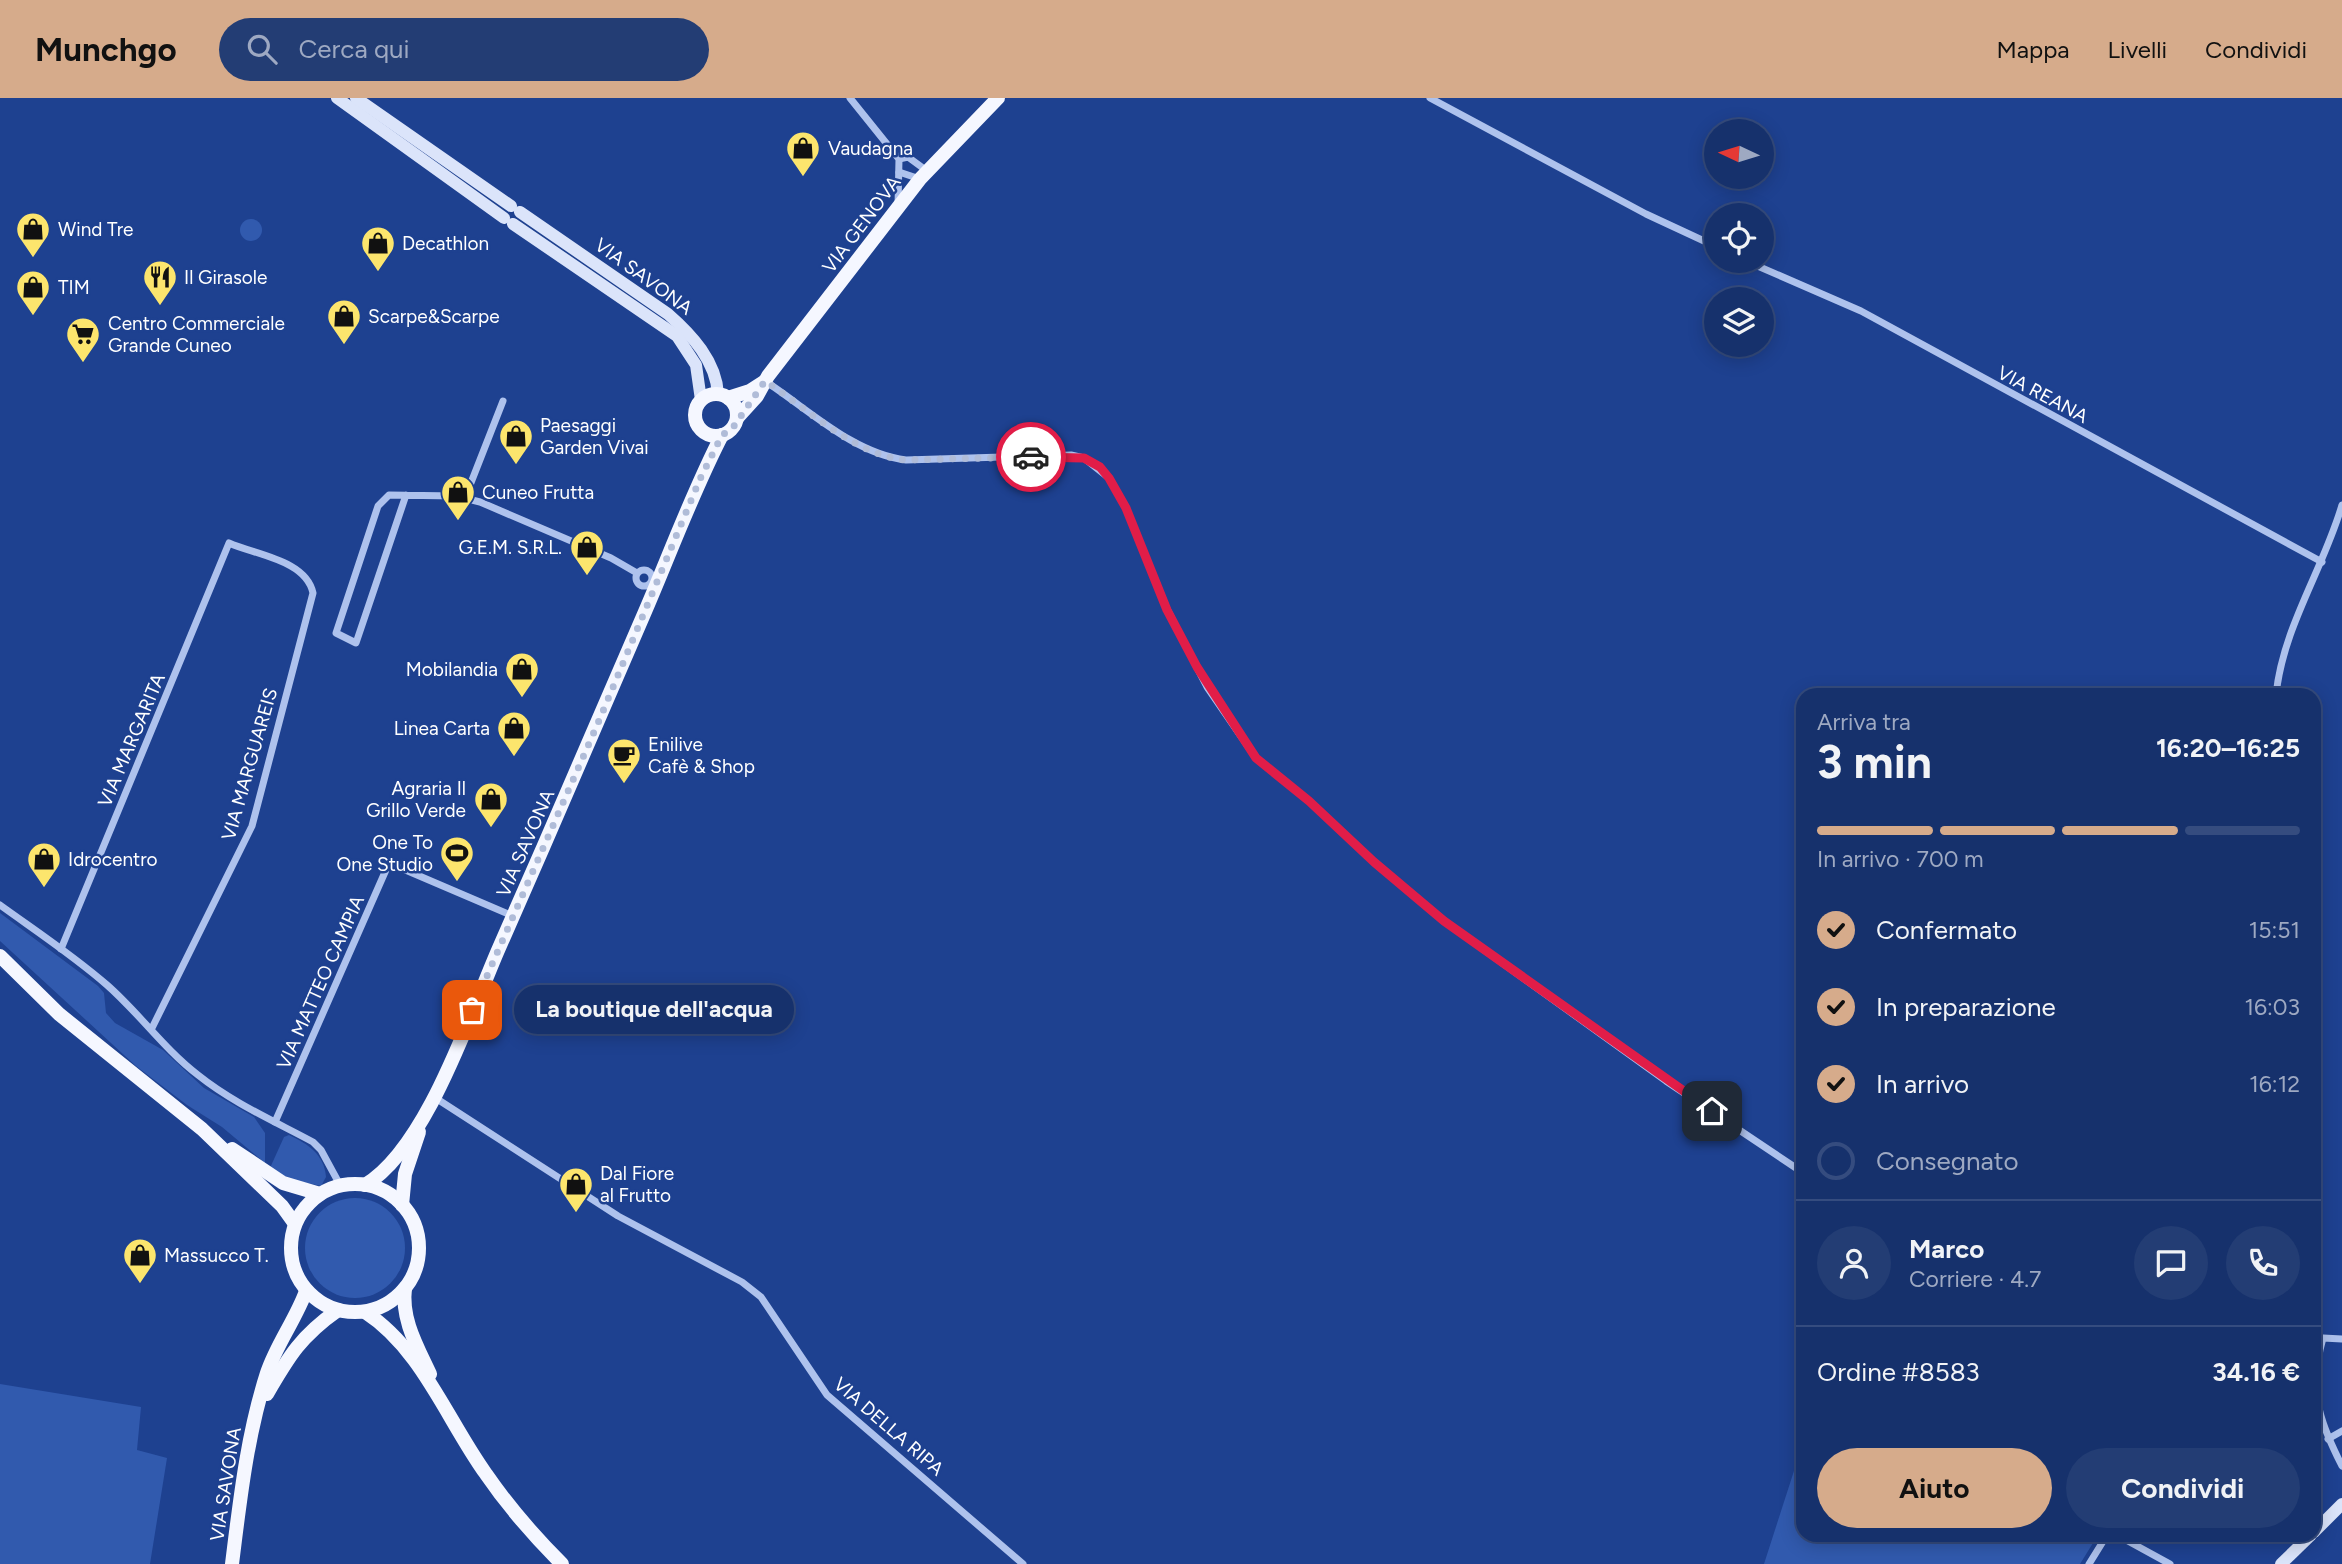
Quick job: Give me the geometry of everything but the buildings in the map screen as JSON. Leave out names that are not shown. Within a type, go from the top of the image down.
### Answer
[{"type":"main road","name":"VIA GENOVA","points":[[737,418],[757,396],[765,381],[923,175],[998,98]]},
{"type":"main road","name":"VIA GENOVA","points":[[723,396],[750,391],[765,381]]},
{"type":"main road","points":[[723,396],[735,407],[737,418],[732,429],[722,435],[703,432],[698,426],[695,413],[701,400],[723,396]]},
{"type":"main road","name":"VIA SAVONA","points":[[700,479],[703,432]]},
{"type":"main road","name":"VIA SAVONA","points":[[365,1185],[397,1155],[434,1097],[654,583],[722,435]]},
{"type":"main road","points":[[0,956],[59,1014],[247,1166],[295,1223]]},
{"type":"main road","name":"VIA SAVONA","points":[[402,1205],[405,1174],[425,1114]]},
{"type":"main road","points":[[247,1166],[283,1183],[320,1194]]},
{"type":"main road","points":[[405,1288],[380,1307],[365,1312],[338,1310],[306,1291],[291,1259],[295,1223],[306,1207],[320,1194],[340,1185],[365,1185],[392,1195],[402,1205],[415,1226],[419,1242],[418,1259],[405,1288],[403,1305],[411,1332],[443,1404]]},
{"type":"main road","name":"VIA SAVONA","points":[[232,1564],[243,1476],[257,1410],[268,1371],[298,1316],[306,1291]]},
{"type":"main road","name":"VIA SAVONA","points":[[257,1410],[292,1352],[310,1330],[338,1310]]},
{"type":"main road","points":[[365,1312],[392,1333],[443,1404],[485,1473],[534,1536],[562,1564]]},
{"type":"street","name":"VIA SAVONA","points":[[337,98],[508,221],[677,336],[696,365],[701,400]]},
{"type":"street","name":"VIA SAVONA","points":[[356,98],[668,314],[688,332],[707,360],[723,396]]},
{"type":"street","points":[[850,98],[900,159],[898,207]]},
{"type":"street","points":[[1430,98],[1646,214],[1704,241]]},
{"type":"street","points":[[900,159],[908,157],[923,175]]},
{"type":"street","points":[[899,172],[923,175]]},
{"type":"street","name":"VIA REANA","points":[[1774,273],[1861,311],[2322,562]]},
{"type":"street","points":[[765,381],[859,445],[886,458],[905,460],[1071,455],[1084,458],[1100,467],[1126,508],[1167,610],[1207,687],[1256,758],[1309,801],[1374,862],[1444,921],[1666,1081],[1796,1168]]},
{"type":"street","points":[[465,498],[503,401]]},
{"type":"street","points":[[406,495],[356,643],[336,633],[378,506],[389,495],[406,495],[465,498],[611,558],[637,573],[648,571],[654,583]]},
{"type":"street","points":[[2277,688],[2283,650],[2322,562],[2342,505]]},
{"type":"street","name":"VIA MARGARITA","points":[[61,949],[229,543]]},
{"type":"street","name":"VIA MARGUAREIS","points":[[152,1028],[252,826],[313,593],[311,583],[299,570],[229,543]]},
{"type":"street","name":"VIA MATTEO CAMPIA","points":[[275,1122],[389,863],[513,916]]},
{"type":"street","points":[[0,905],[107,985],[152,1028],[177,1059],[214,1088],[313,1142],[321,1150],[340,1185]]},
{"type":"street","name":"VIA DELLA RIPA","points":[[434,1097],[618,1216],[743,1282],[761,1297],[827,1395],[1023,1564]]},
{"type":"street","points":[[2321,1349],[2323,1338],[2342,1339]]},
{"type":"street","points":[[2321,1425],[2342,1466]]},
{"type":"street","points":[[2328,1439],[2342,1431]]},
{"type":"street","points":[[2321,1524],[2342,1504]]},
{"type":"street","points":[[2089,1564],[2103,1542]]},
{"type":"street","points":[[2130,1542],[2170,1564]]},
{"type":"street","points":[[2281,1564],[2303,1542]]},
{"type":"shaded area","points":[[251,219],[259,222],[262,230],[259,238],[251,241],[243,238],[240,230],[243,222]]},
{"type":"shaded area","points":[[0,913],[98,986],[104,993],[106,1013],[115,1023],[163,1050],[204,1088],[254,1117],[265,1133],[265,1163],[222,1127],[187,1105],[136,1066],[0,941]]},
{"type":"shaded area","points":[[289,1135],[309,1146],[322,1162],[326,1177],[321,1186],[289,1179],[270,1168],[284,1137]]},
{"type":"shaded area","points":[[355,1198],[374,1202],[390,1213],[401,1229],[405,1248],[401,1267],[390,1283],[374,1294],[355,1298],[336,1294],[320,1283],[309,1267],[305,1248],[309,1229],[320,1213],[336,1202]]},
{"type":"shaded area","points":[[0,1384],[141,1407],[137,1450],[167,1458],[150,1564],[0,1564]]},
{"type":"shaded area","points":[[1796,1465],[1796,1542],[2093,1543],[2080,1564],[1764,1564]]},
{"type":"way so far","points":[[472,1010],[598,723],[700,479],[722,435],[732,429],[737,418],[757,396],[765,381],[859,445],[886,458],[905,460],[1031,457]]},
{"type":"place","name":"Vaudagna","points":[[803,178]]},
{"type":"place","name":"Wind Tre","points":[[33,259]]},
{"type":"place","name":"Decathlon","points":[[378,273]]},
{"type":"place","name":"Il Girasole","points":[[160,307]]},
{"type":"place","name":"TIM","points":[[33,317]]},
{"type":"place","name":"Scarpe&Scarpe","points":[[344,346]]},
{"type":"place","name":"Centro Commerciale Grande Cuneo","points":[[83,364]]},
{"type":"place","name":"Paesaggi Garden Vivai","points":[[516,466]]},
{"type":"place","name":"Cuneo Frutta","points":[[458,522]]},
{"type":"place","name":"G.E.M. S.R.L.","points":[[587,577]]},
{"type":"place","name":"Mobilandia","points":[[522,699]]},
{"type":"place","name":"Linea Carta","points":[[514,758]]},
{"type":"place","name":"Enilive Cafè & Shop","points":[[624,785]]},
{"type":"place","name":"Agraria Il Grillo Verde","points":[[491,829]]},
{"type":"place","name":"One To One Studio","points":[[457,883]]},
{"type":"place","name":"Idrocentro","points":[[44,889]]},
{"type":"place","name":"La boutique dell'acqua","points":[[472,1010]]},
{"type":"place","name":"Dal Fiore al Frutto","points":[[576,1214]]},
{"type":"place","name":"Massucco T.","points":[[140,1285]]},
{"type":"route","points":[[1031,457],[1071,455],[1084,458],[1100,467],[1109,478],[1126,508],[1167,610],[1207,687],[1256,758],[1309,801],[1374,862],[1444,921],[1666,1081],[1712,1111]]}]
